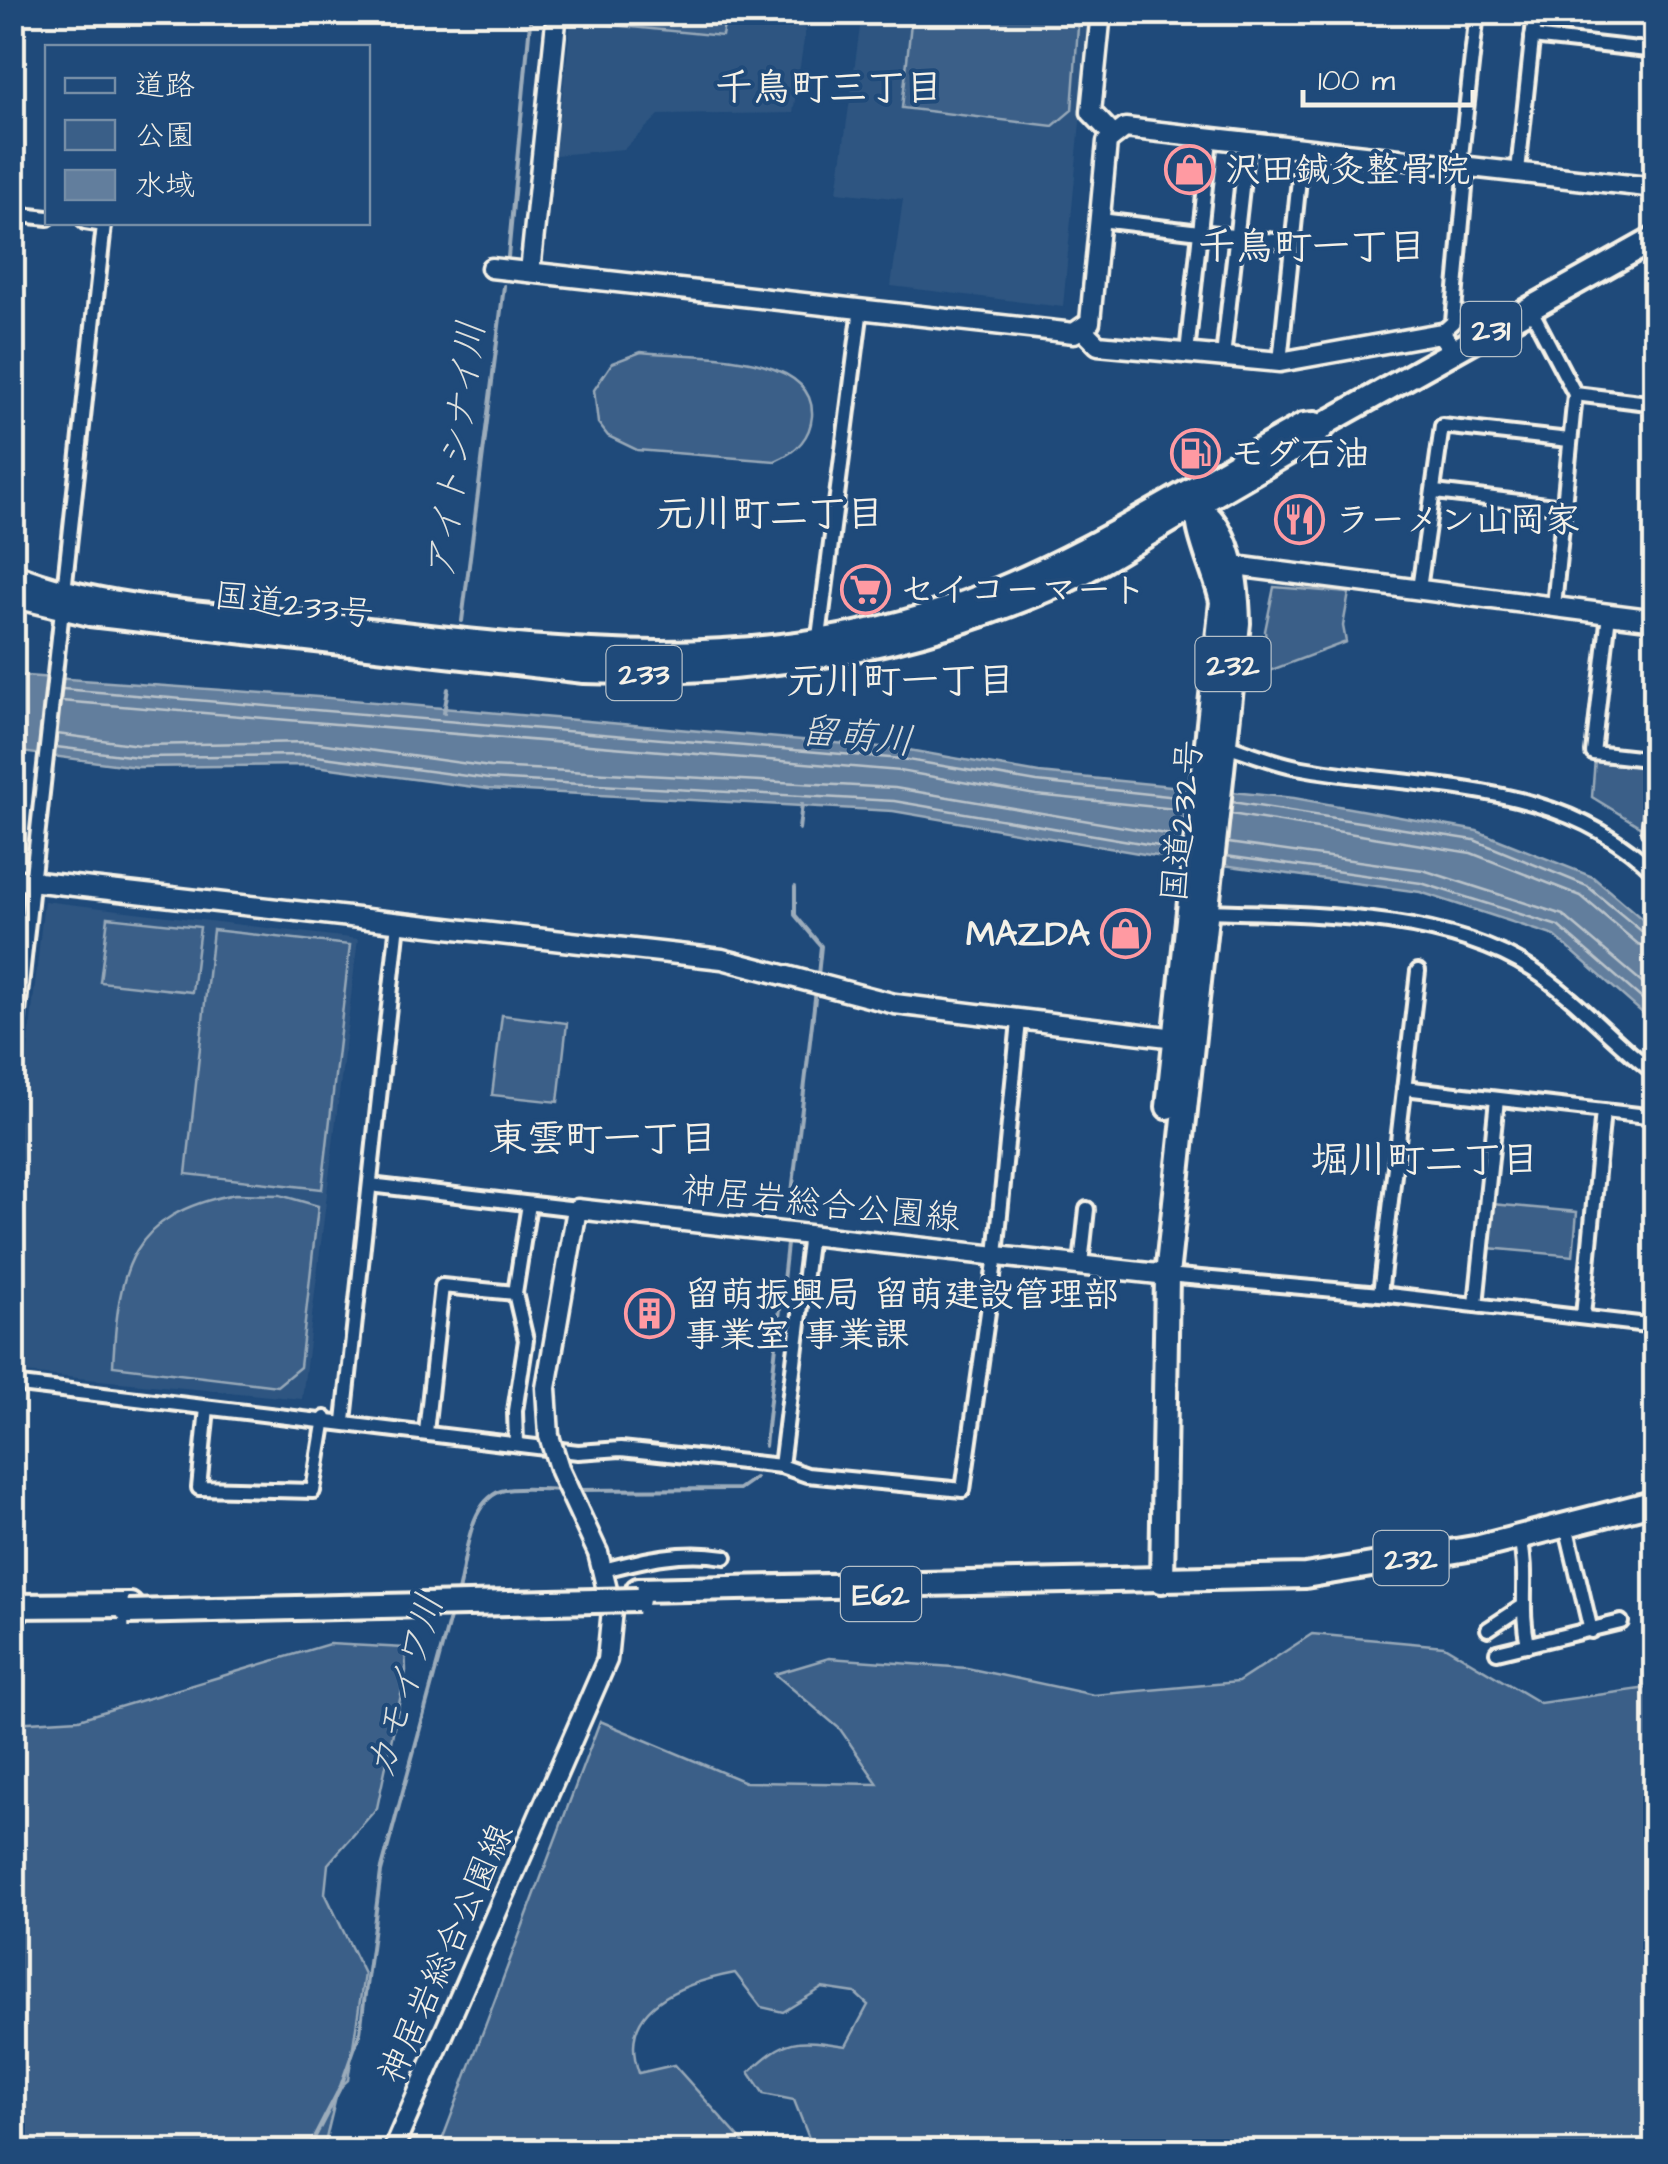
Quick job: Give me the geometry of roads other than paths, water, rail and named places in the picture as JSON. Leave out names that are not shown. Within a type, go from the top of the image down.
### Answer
[{"type":"highway","name":"231","points":[[1183,503],[1311,439],[1328,422],[1447,341],[1530,308],[1656,238]]},
{"type":"highway","points":[[1183,503],[1207,528],[1224,480]]},
{"type":"highway","name":"国道233号","points":[[12,595],[584,671],[663,674],[927,634],[1036,593],[1183,503]]},
{"type":"highway","name":"国道232号","points":[[1162,1582],[1167,1275],[1161,1247],[1181,1039],[1238,623],[1223,564],[1207,528]]},
{"type":"highway","name":"国道233号","points":[[12,575],[62,600]]},
{"type":"highway","name":"232","points":[[1162,1582],[1305,1576],[1520,1537],[1656,1502]]},
{"type":"highway","name":"E62","points":[[12,1606],[129,1608],[1162,1582]]},
{"type":"highway","name":"E62","points":[[12,1617],[129,1608]]},
{"type":"street","points":[[530,272],[557,12]]},
{"type":"street","points":[[1101,12],[1091,112],[1112,135]]},
{"type":"street","points":[[1083,330],[1098,344],[1280,362],[1447,341],[1453,322],[1478,12]]},
{"type":"street","points":[[1518,171],[1535,12]]},
{"type":"street","points":[[1611,12],[1656,17]]},
{"type":"street","points":[[1532,37],[1656,51]]},
{"type":"street","points":[[491,268],[1074,333],[1090,322],[1107,142],[1125,128],[1655,188]]},
{"type":"street","points":[[1187,353],[1210,139]]},
{"type":"street","points":[[1223,356],[1247,143]]},
{"type":"street","points":[[1280,362],[1302,150]]},
{"type":"street","points":[[12,214],[45,218]]},
{"type":"street","points":[[1100,220],[1292,243]]},
{"type":"street","points":[[12,1068],[104,225]]},
{"type":"street","points":[[817,650],[861,308]]},
{"type":"street","points":[[1530,308],[1575,394],[1554,606]]},
{"type":"street","points":[[1575,394],[1656,404]]},
{"type":"street","points":[[1419,589],[1442,426],[1569,440]]},
{"type":"street","points":[[1435,492],[1563,507]]},
{"type":"street","points":[[1223,564],[1656,620]]},
{"type":"street","points":[[1609,614],[1593,753],[1656,760]]},
{"type":"street","points":[[1217,757],[1509,794],[1599,827],[1656,874]]},
{"type":"street","points":[[1656,782],[1649,831],[1656,839]]},
{"type":"street","points":[[12,879],[722,959],[895,1004],[1181,1039]]},
{"type":"street","points":[[1203,899],[1421,930],[1486,946],[1532,969],[1656,1074]]},
{"type":"street","points":[[344,1421],[398,923]]},
{"type":"street","points":[[1380,1294],[1418,972]]},
{"type":"street","points":[[12,1384],[325,1418],[578,1452],[620,1449],[781,1466],[806,1475],[963,1490],[996,1254],[1019,1021]]},
{"type":"street","points":[[1404,1088],[1656,1118]]},
{"type":"street","points":[[1476,1305],[1498,1099]]},
{"type":"street","points":[[1582,1316],[1604,1111]]},
{"type":"street","points":[[370,1185],[577,1209]]},
{"type":"street","points":[[516,1444],[515,1411],[526,1340],[515,1293],[529,1204]]},
{"type":"street","name":"神居岩総合公園線","points":[[392,2152],[607,1660],[612,1610],[601,1561],[549,1436],[546,1388],[577,1209],[1167,1275]]},
{"type":"street","points":[[1081,1264],[1087,1209]]},
{"type":"street","points":[[781,1466],[810,1234]]},
{"type":"street","points":[[1167,1275],[1380,1294],[1656,1326]]},
{"type":"street","points":[[426,1432],[442,1286],[515,1293]]},
{"type":"street","points":[[1656,1394],[1656,1432]]},
{"type":"street","points":[[207,1408],[199,1488],[312,1491],[325,1418]]},
{"type":"street","points":[[1566,1525],[1591,1631]]},
{"type":"street","points":[[1520,1537],[1527,1569],[1520,1608],[1528,1645]]},
{"type":"street","points":[[601,1561],[699,1552],[725,1557]]},
{"type":"street","points":[[1488,1629],[1520,1608]]},
{"type":"street","points":[[1497,1652],[1622,1622]]},
{"type":"water","points":[[12,675],[318,697],[903,749],[1039,773],[1294,798],[1477,831],[1593,877],[1655,930],[1655,1024],[1555,936],[1420,892],[1150,855],[893,811],[488,789],[308,765],[137,767],[13,751]]},
{"type":"waterway","name":"アイトシナイ川","points":[[508,257],[531,12]]},
{"type":"waterway","name":"アイトシナイ川","points":[[462,621],[504,286]]},
{"type":"waterway","name":"アイトシナイ川","points":[[444,713],[448,689]]},
{"type":"waterway","name":"カモイワ川","points":[[799,829],[802,804]]},
{"type":"waterway","name":"カモイワ川","points":[[795,887],[795,915],[821,946],[818,975]]},
{"type":"waterway","name":"カモイワ川","points":[[789,1218],[816,990]]},
{"type":"waterway","name":"カモイワ川","points":[[765,1446],[787,1244]]},
{"type":"waterway","name":"カモイワ川","points":[[574,1490],[739,1489],[755,1478]]},
{"type":"waterway","name":"カモイワ川","points":[[457,1595],[469,1537],[489,1498],[501,1491],[524,1488],[564,1490]]},
{"type":"waterway","name":"カモイワ川","points":[[307,2152],[341,2086],[360,2032],[381,1872],[451,1614]]},
{"type":"place","name":"沢田鍼灸整骨院","points":[[1190,169]]},
{"type":"place","name":"モダ石油","points":[[1195,453]]},
{"type":"place","name":"ラーメン山岡家","points":[[1300,519]]},
{"type":"place","name":"セイコーマート","points":[[865,589]]},
{"type":"place","name":"MAZDA","points":[[1125,933]]},
{"type":"place","name":"留萌振興局 留萌建設管理部 事業室 事業課","points":[[650,1314]]},
{"type":"district","name":"千鳥町三丁目","points":[[829,87]]},
{"type":"district","name":"千鳥町一丁目","points":[[1312,246]]},
{"type":"district","name":"元川町二丁目","points":[[770,513]]},
{"type":"district","name":"元川町一丁目","points":[[901,680]]},
{"type":"district","name":"東雲町一丁目","points":[[603,1138]]},
{"type":"district","name":"堀川町二丁目","points":[[1425,1159]]},
{"type":"water label","name":"留萌川","points":[[857,735]]}]
